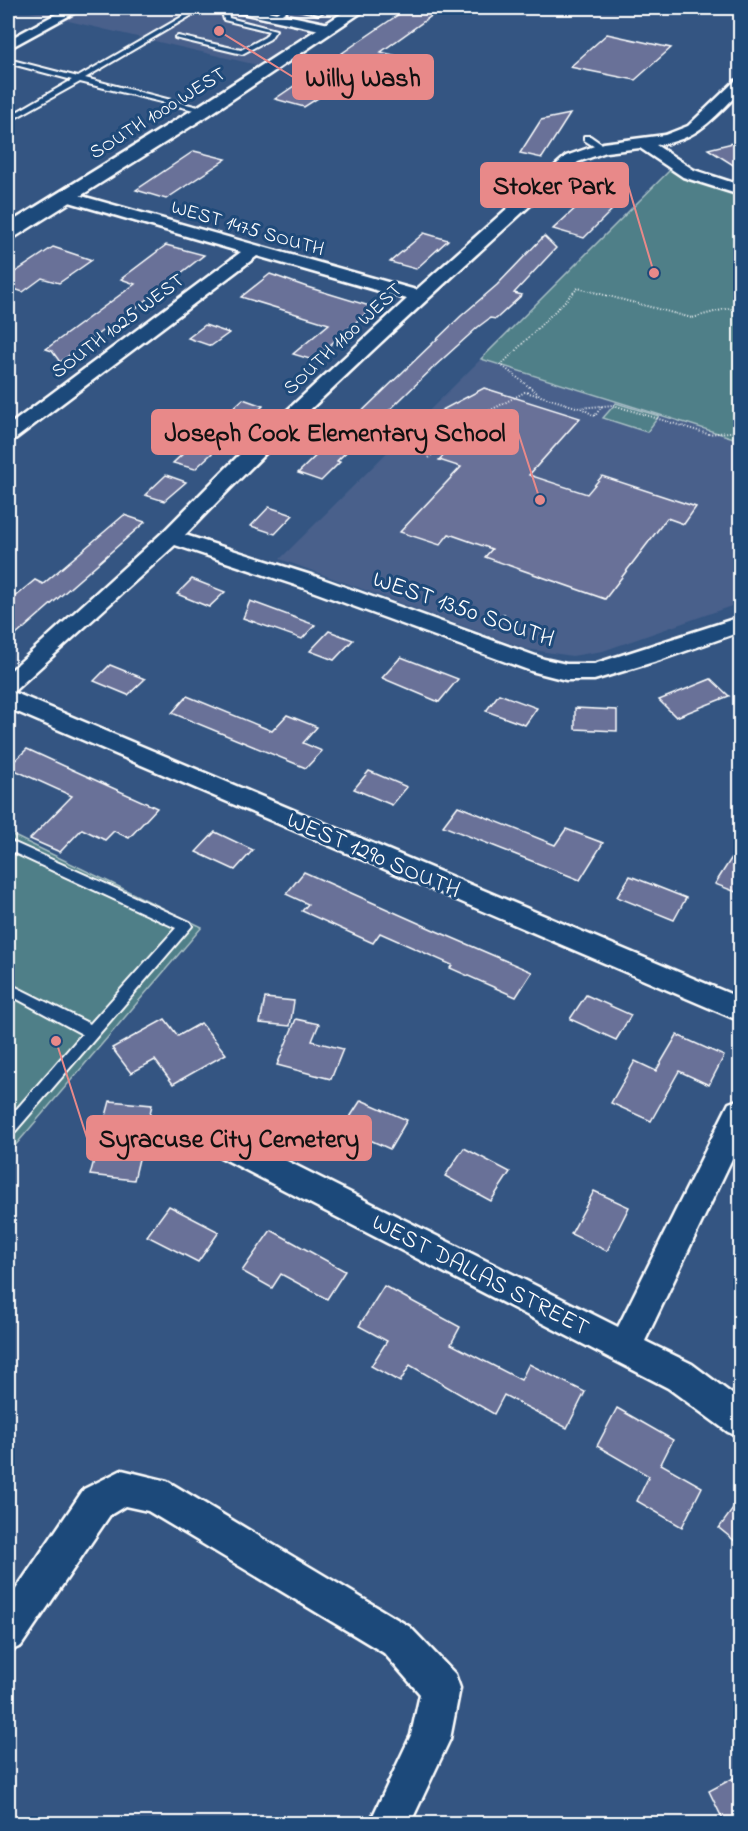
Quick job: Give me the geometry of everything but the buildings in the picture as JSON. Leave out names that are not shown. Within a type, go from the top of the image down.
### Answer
[{"type":"main road","name":"SOUTH 1000 WEST","points":[[9,231],[203,111],[360,8]]},
{"type":"street","points":[[8,45],[76,8]]},
{"type":"street","points":[[237,8],[274,23],[291,11],[329,28]]},
{"type":"street","name":"SOUTH 1100 WEST","points":[[8,686],[171,537],[245,460],[572,159],[603,148],[668,139],[693,129],[741,84]]},
{"type":"street","points":[[644,143],[670,165],[695,177],[741,190]]},
{"type":"street","name":"WEST 1475 SOUTH","points":[[65,196],[420,297]]},
{"type":"street","name":"SOUTH 1025 WEST","points":[[8,435],[253,251]]},
{"type":"street","name":"WEST 1350 SOUTH","points":[[171,537],[309,582],[530,663],[566,672],[594,672],[652,655],[741,624]]},
{"type":"street","name":"WEST 1290 SOUTH","points":[[8,699],[741,1010]]},
{"type":"street","points":[[625,1347],[741,1112]]},
{"type":"street","name":"WEST DALLAS STREET","points":[[214,1139],[680,1376],[741,1420]]},
{"type":"street","points":[[8,1633],[98,1502],[122,1488],[154,1494],[398,1640],[441,1688],[430,1739],[389,1824]]},
{"type":"lane","points":[[8,120],[201,8]]},
{"type":"lane","points":[[178,38],[242,52],[268,38],[274,23],[226,19],[225,12],[232,8]]},
{"type":"lane","points":[[291,11],[319,12],[326,8]]},
{"type":"lane","points":[[8,61],[203,111]]},
{"type":"lane","points":[[586,138],[603,148]]},
{"type":"lane","points":[[8,845],[185,926],[8,1129]]},
{"type":"lane","points":[[8,988],[92,1032]]},
{"type":"path","points":[[541,396],[501,365],[578,288],[692,318],[729,308],[741,312]]},
{"type":"path","points":[[429,458],[457,428],[525,392],[579,408],[594,416],[603,406]]},
{"type":"path","points":[[579,408],[613,405],[708,434],[741,431]]},
{"type":"path","points":[[491,631],[507,611]]},
{"type":"shaded area","points":[[13,8],[345,8],[257,65]]},
{"type":"shaded area","points":[[481,359],[740,440],[740,603],[603,651],[572,656],[526,649],[280,559]]},
{"type":"green space","points":[[672,168],[740,188],[740,440],[481,359]]},
{"type":"green space","points":[[616,403],[659,416],[647,432],[603,418]]},
{"type":"green space","points":[[8,833],[202,927],[8,1154]]},
{"type":"place","name":"Willy Wash","points":[[219,31]]},
{"type":"place","name":"Stoker Park","points":[[654,273]]},
{"type":"place","name":"Joseph Cook Elementary School","points":[[540,500]]},
{"type":"place","name":"Syracuse City Cemetery","points":[[56,1041]]}]
